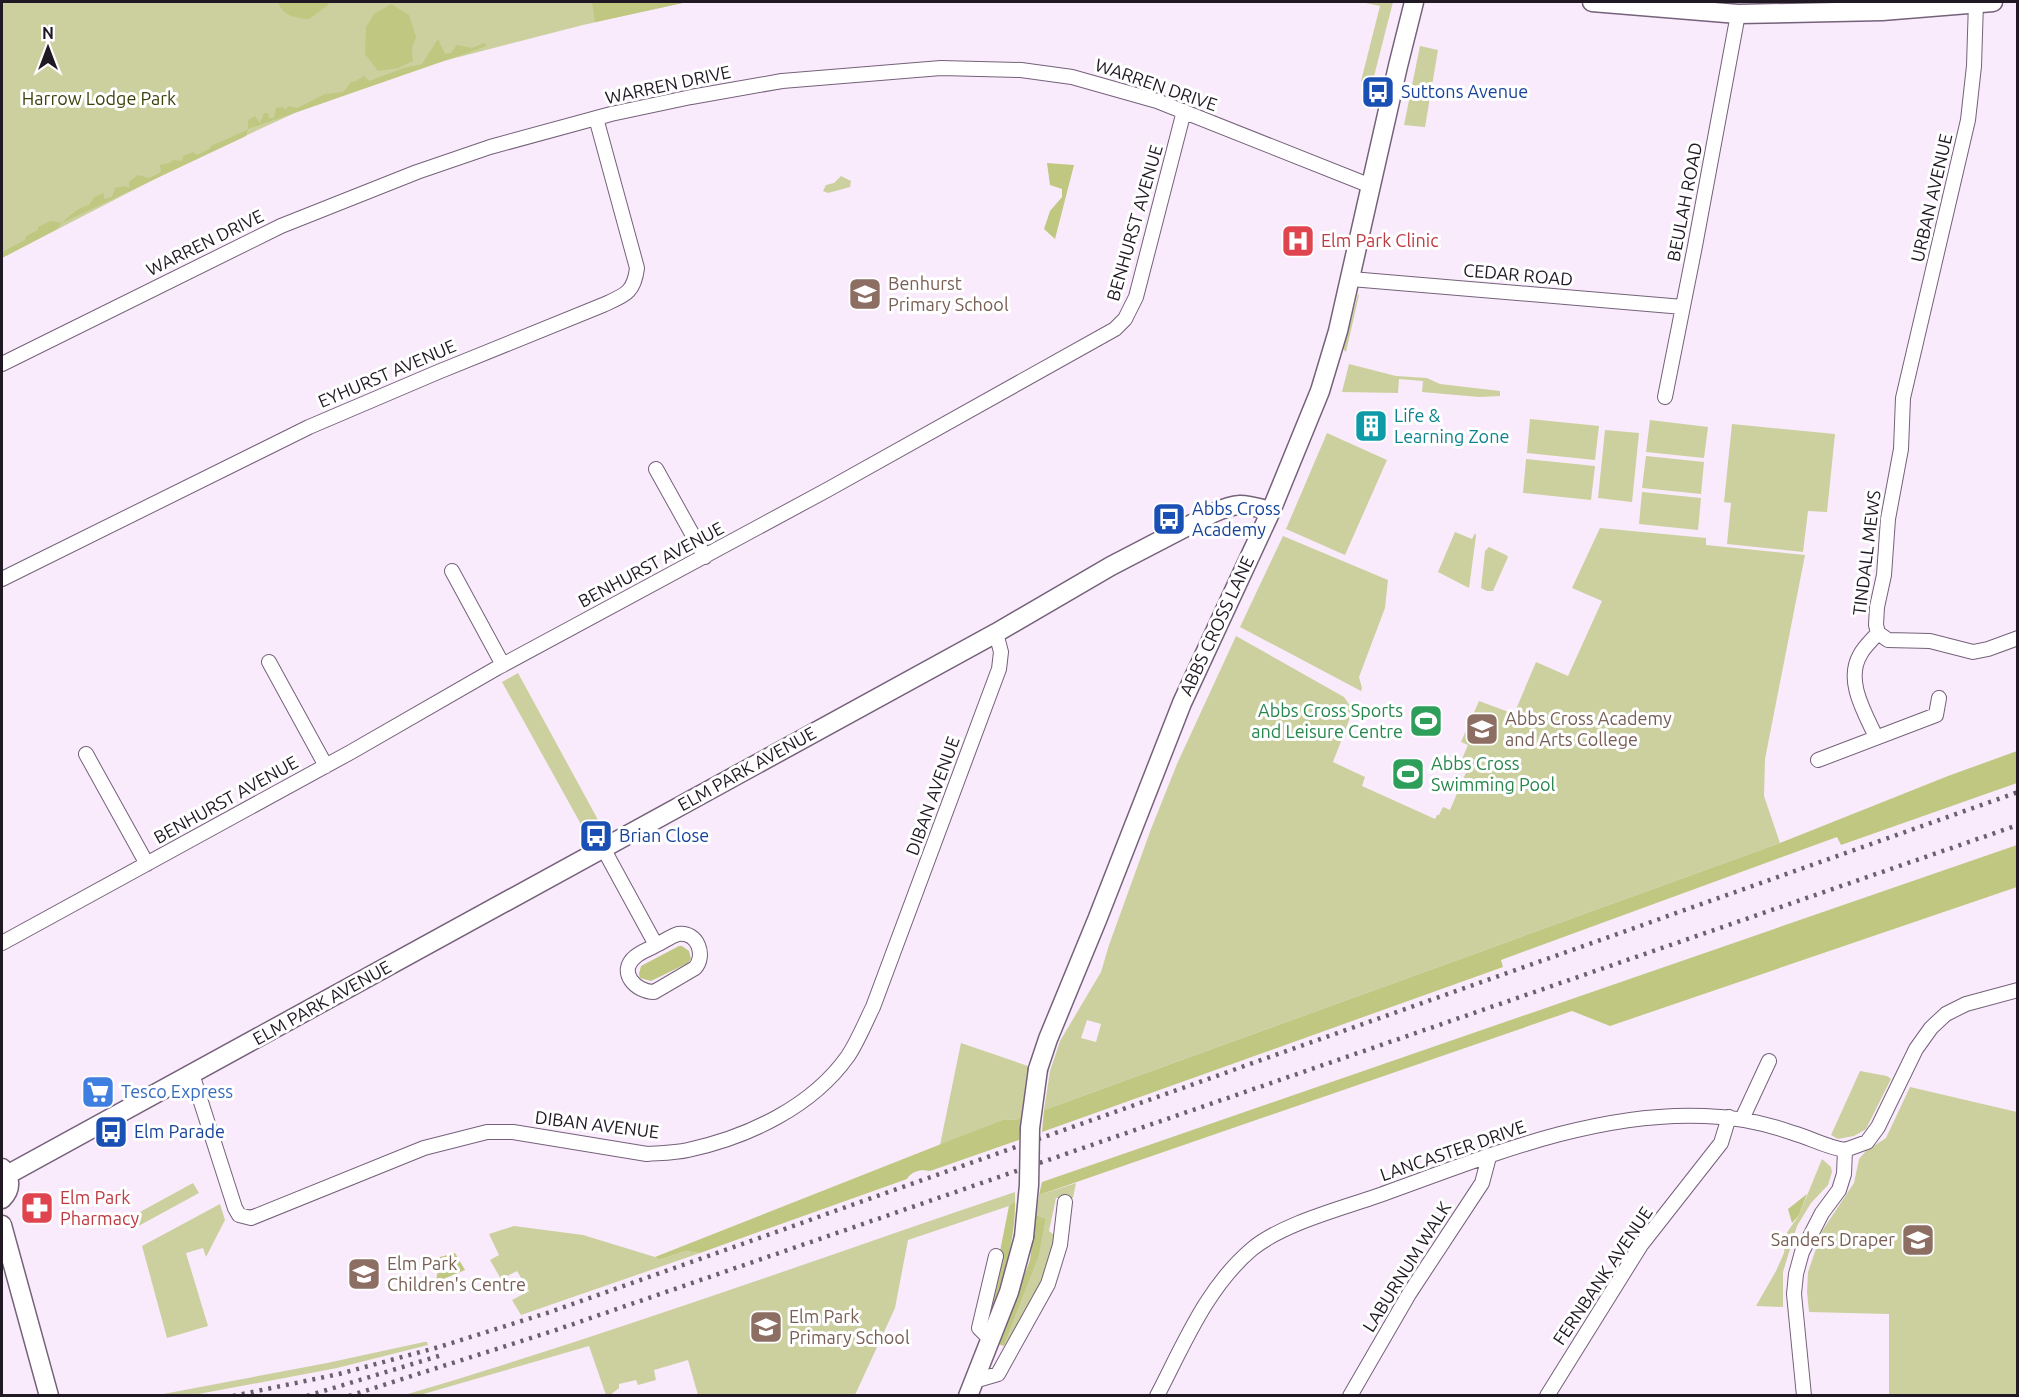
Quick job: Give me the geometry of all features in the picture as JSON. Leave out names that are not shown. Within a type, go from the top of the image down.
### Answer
[{"type":"street","name":"ABBS CROSS LANE","points":[[971,1388],[1009,1292],[1024,1238],[1029,1185],[1030,1128],[1038,1069],[1182,703],[1271,511],[1320,391],[1351,279],[1414,2]]},
{"type":"street","points":[[1592,2],[1738,14],[1985,2]]},
{"type":"street","name":"URBAN AVENUE","points":[[1903,398],[1968,120],[1985,2]]},
{"type":"street","name":"BEULAH ROAD","points":[[1665,397],[1738,14]]},
{"type":"street","name":"WARREN DRIVE","points":[[2,364],[281,226],[438,165],[490,147],[596,118],[681,99],[782,81],[941,68],[1021,70],[1072,77],[1130,92],[1184,111],[1371,186]]},
{"type":"street","name":"BENHURST AVENUE","points":[[2,943],[1115,329],[1128,313],[1136,297],[1184,111]]},
{"type":"street","name":"EYHURST AVENUE","points":[[2,579],[309,426],[627,294],[635,281],[637,268],[596,118]]},
{"type":"street","name":"CEDAR ROAD","points":[[1351,279],[1683,307]]},
{"type":"street","name":"TINDALL MEWS","points":[[1875,737],[1859,698],[1855,676],[1860,654],[1878,633],[1875,625],[1884,575],[1888,519],[1901,448],[1903,398]]},
{"type":"street","points":[[656,469],[705,557]]},
{"type":"street","name":"ELM PARK AVENUE","points":[[4,1171],[192,1074],[996,633],[1111,566],[1228,506],[1241,504],[1271,511]]},
{"type":"street","points":[[452,571],[503,666]]},
{"type":"street","name":"DIBAN AVENUE","points":[[192,1074],[235,1208],[239,1215],[251,1218],[424,1148],[487,1132],[513,1132],[647,1154],[687,1150],[729,1139],[795,1107],[826,1083],[848,1055],[873,1006],[999,669],[1001,652],[996,633]]},
{"type":"street","points":[[1878,633],[1888,640],[1930,641],[1973,652],[2018,639]]},
{"type":"street","points":[[269,662],[326,766]]},
{"type":"street","points":[[1818,760],[1936,715],[1939,698]]},
{"type":"street","points":[[86,754],[147,864]]},
{"type":"street","points":[[603,848],[656,945]]},
{"type":"street","points":[[677,934],[684,934],[695,940],[699,946],[700,958],[695,968],[654,992],[647,992],[631,982],[628,976],[629,969],[635,956],[656,945],[677,934]]},
{"type":"street","points":[[1804,1395],[1794,1294],[1796,1274],[1802,1251],[1822,1213],[1839,1190],[1844,1173],[1845,1150],[1867,1142],[1878,1127],[1916,1049],[1931,1028],[1946,1014],[1966,1004],[2018,990]]},
{"type":"street","name":"FERNBANK AVENUE","points":[[1547,1395],[1641,1245],[1721,1143],[1769,1061]]},
{"type":"street","name":"LANCASTER DRIVE","points":[[1157,1395],[1202,1309],[1228,1271],[1254,1247],[1293,1225],[1489,1157],[1580,1129],[1626,1120],[1675,1116],[1736,1118],[1795,1133],[1829,1148],[1845,1150]]},
{"type":"street","name":"LABURNUM WALK","points":[[1350,1395],[1409,1294],[1482,1183],[1489,1157]]},
{"type":"street","points":[[2,1199],[10,1183],[4,1171]]},
{"type":"street","points":[[971,1388],[998,1374],[1048,1284],[1060,1245],[1065,1202]]},
{"type":"street","points":[[2,1225],[49,1395]]},
{"type":"street","points":[[991,1340],[979,1328],[996,1256]]},
{"type":"green space","name":"Harrow Lodge Park","points":[[2,2],[687,2],[583,25],[432,64],[297,112],[178,167],[2,258]]},
{"type":"green space","points":[[278,2],[329,2],[309,19],[290,15],[280,7]]},
{"type":"green space","points":[[592,2],[687,2],[595,22]]},
{"type":"green space","points":[[1361,2],[1393,2],[1372,84],[1361,81],[1380,6]]},
{"type":"green space","points":[[391,4],[409,15],[416,37],[412,48],[413,61],[398,68],[378,71],[365,54],[366,27],[374,14]]},
{"type":"green space","points":[[438,39],[445,54],[451,53],[457,45],[472,48],[484,43],[487,46],[248,129],[248,120],[255,116],[260,123],[264,113],[268,113],[269,118],[274,118],[276,108],[283,107],[286,110],[288,106],[297,108],[325,94],[343,92],[351,82],[364,76],[369,81],[422,64]]},
{"type":"green space","points":[[1420,46],[1438,50],[1425,127],[1404,125]]},
{"type":"green space","points":[[248,129],[246,136],[62,223],[78,209],[89,205],[94,197],[104,193],[104,199],[112,197],[115,188],[124,186],[129,188],[129,182],[138,175],[149,178],[161,172],[160,165],[173,160],[182,161],[183,156],[193,152],[197,155]]},
{"type":"green space","points":[[1047,163],[1074,165],[1055,239],[1044,229],[1050,211],[1062,197],[1062,189],[1050,185]]},
{"type":"green space","points":[[841,176],[851,181],[850,187],[828,193],[823,191],[826,185],[834,183]]},
{"type":"green space","points":[[50,221],[62,223],[57,229],[2,258],[2,252],[25,240],[26,236],[38,230],[38,227]]},
{"type":"green space","points":[[1359,295],[1346,352],[1343,349]]},
{"type":"green space","points":[[1349,364],[1396,376],[1427,378],[1440,384],[1500,391],[1500,396],[1479,397],[1422,392],[1423,381],[1399,379],[1398,393],[1342,392]]},
{"type":"green space","points":[[1530,419],[1599,426],[1595,460],[1527,453]]},
{"type":"green space","points":[[1650,420],[1708,427],[1704,458],[1646,452]]},
{"type":"green space","points":[[1732,424],[1835,434],[1827,512],[1808,511],[1803,552],[1727,544],[1731,503],[1724,502]]},
{"type":"green space","points":[[1605,430],[1639,433],[1632,502],[1598,498]]},
{"type":"green space","points":[[1327,433],[1387,460],[1345,555],[1286,529]]},
{"type":"green space","points":[[1646,456],[1704,462],[1701,494],[1642,488]]},
{"type":"green space","points":[[1526,459],[1595,466],[1591,500],[1523,493]]},
{"type":"green space","points":[[1877,491],[1881,492],[1876,533],[1873,532]]},
{"type":"green space","points":[[1642,492],[1701,498],[1698,530],[1639,524]]},
{"type":"green space","points":[[1600,528],[1706,538],[1706,545],[1805,555],[1765,759],[1764,796],[1780,843],[1044,1110],[1050,1071],[1060,1041],[1101,972],[1151,829],[1177,764],[1236,636],[1344,697],[1353,710],[1333,762],[1365,777],[1362,786],[1435,819],[1443,807],[1450,810],[1470,763],[1462,759],[1468,745],[1461,742],[1479,701],[1514,714],[1536,662],[1568,676],[1602,601],[1572,588]],"holes":[[[1087,1020],[1101,1024],[1096,1042],[1081,1038]]]},
{"type":"green space","points":[[1455,532],[1472,539],[1475,533],[1476,536],[1469,588],[1438,572]]},
{"type":"green space","points":[[1283,536],[1388,580],[1385,608],[1359,677],[1361,691],[1240,627]]},
{"type":"green space","points":[[1489,547],[1508,557],[1493,591],[1481,588],[1485,551]]},
{"type":"green space","points":[[518,673],[603,829],[588,837],[502,682]]},
{"type":"green space","points":[[2017,751],[2017,783],[1841,845],[1837,837],[1501,960],[1503,967],[1042,1132],[1044,1110],[1780,843]]},
{"type":"green space","points":[[2017,845],[2017,887],[1610,1026],[1572,1011],[1039,1195],[1042,1182]]},
{"type":"green space","points":[[679,946],[689,951],[691,959],[688,963],[651,981],[640,978],[641,966]]},
{"type":"green space","points":[[961,1043],[1028,1066],[1021,1119],[1002,1120],[940,1145]]},
{"type":"green space","points":[[1860,1071],[1887,1076],[1891,1079],[1866,1129],[1854,1136],[1838,1139],[1831,1135]]},
{"type":"green space","name":"Sanders Draper","points":[[1910,1087],[2017,1112],[2017,1395],[1889,1395],[1889,1314],[1809,1312],[1808,1272],[1822,1231],[1854,1183],[1859,1159],[1866,1151],[1886,1138]]},
{"type":"green space","points":[[1021,1119],[1019,1140],[930,1171],[917,1171],[907,1179],[700,1253],[685,1251],[659,1260],[655,1257],[1002,1120]]},
{"type":"green space","points":[[1822,1159],[1831,1167],[1832,1172],[1828,1185],[1811,1203],[1797,1226],[1783,1272],[1783,1307],[1756,1306],[1776,1271],[1784,1253],[1786,1234],[1799,1215]]},
{"type":"green space","points":[[193,1183],[199,1193],[133,1229],[127,1219]]},
{"type":"green space","points":[[1076,1183],[1073,1198],[1056,1198],[1049,1231],[1055,1236],[1055,1242],[1042,1286],[1004,1346],[1039,1254],[1046,1219],[1036,1215],[1039,1195]]},
{"type":"green space","name":"Elm Park Primary School","points":[[1015,1192],[1015,1201],[1009,1206],[908,1240],[895,1308],[855,1395],[698,1395],[688,1360],[654,1370],[656,1380],[638,1385],[636,1380],[619,1384],[619,1388],[610,1395],[606,1395],[589,1346],[420,1395],[401,1396],[632,1323]]},
{"type":"green space","points":[[1807,1194],[1799,1215],[1792,1223],[1788,1209]]},
{"type":"green space","points":[[1015,1201],[1010,1251],[984,1331],[1009,1206]]},
{"type":"green space","points":[[220,1204],[225,1220],[206,1257],[203,1248],[186,1253],[208,1326],[167,1338],[142,1246]]},
{"type":"green space","points":[[1036,1215],[1046,1219],[1039,1255],[1004,1346],[998,1344],[1030,1260]]},
{"type":"green space","points":[[514,1226],[583,1235],[659,1260],[685,1251],[700,1253],[521,1315],[512,1300],[529,1291],[517,1271],[501,1279],[490,1260],[499,1255],[489,1234]]},
{"type":"green space","points":[[455,1253],[465,1270],[436,1282],[440,1257]]},
{"type":"green space","points":[[424,1342],[428,1345],[337,1368],[193,1395],[158,1395],[327,1363]]},
{"type":"railway","points":[[233,1396],[339,1374],[439,1347],[550,1312],[2018,792]]},
{"type":"railway","points":[[349,1396],[556,1330],[2018,825]]},
{"type":"railway","points":[[307,1396],[442,1355]]},
{"type":"place","name":"Suttons Avenue","points":[[1378,92]]},
{"type":"place","name":"Elm Park Clinic","points":[[1298,241]]},
{"type":"place","name":"Benhurst Primary School","points":[[865,294]]},
{"type":"place","name":"Life & Learning Zone","points":[[1371,426]]},
{"type":"place","name":"Abbs Cross Academy","points":[[1169,519]]},
{"type":"place","name":"Abbs Cross Sports and Leisure Centre","points":[[1426,721]]},
{"type":"place","name":"Abbs Cross Academy and Arts College","points":[[1482,729]]},
{"type":"place","name":"Abbs Cross Swimming Pool","points":[[1408,774]]},
{"type":"place","name":"Brian Close","points":[[596,836]]},
{"type":"place","name":"Tesco Express","points":[[98,1092]]},
{"type":"place","name":"Elm Parade","points":[[111,1132]]},
{"type":"place","name":"Elm Park Pharmacy","points":[[37,1208]]},
{"type":"place","name":"Sanders Draper","points":[[1918,1240]]},
{"type":"place","name":"Elm Park Children's Centre","points":[[364,1274]]},
{"type":"place","name":"Elm Park Primary School","points":[[766,1327]]}]
